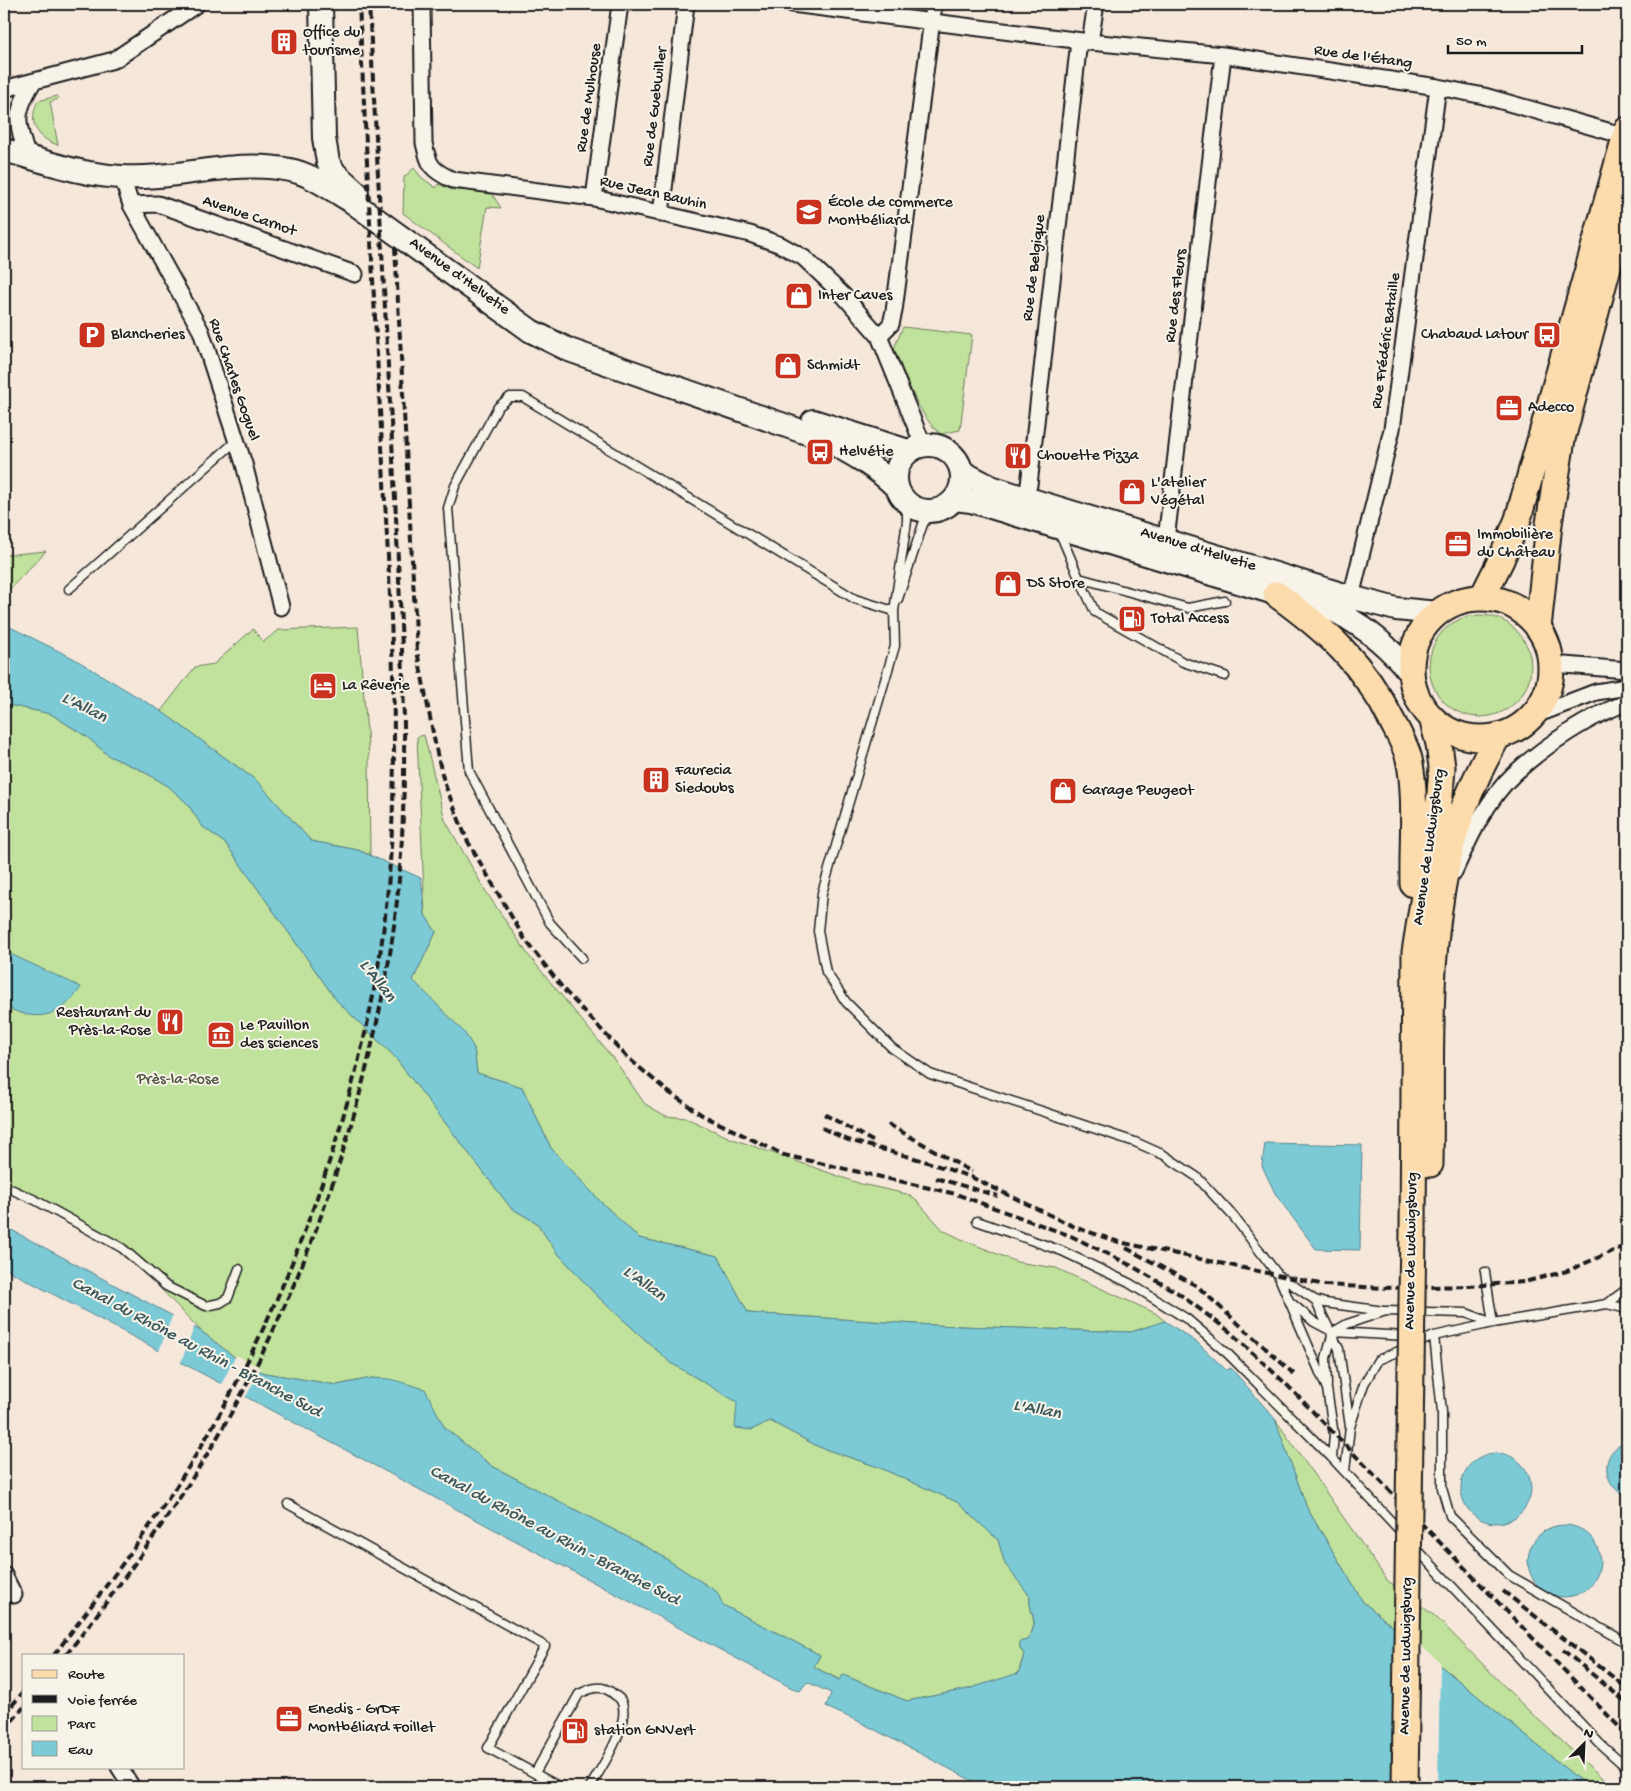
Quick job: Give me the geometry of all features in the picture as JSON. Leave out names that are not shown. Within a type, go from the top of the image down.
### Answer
[{"type":"main road","name":"Avenue d'Helvetie","points":[[320,4],[324,138],[328,162],[335,173],[353,191],[539,320],[581,341],[795,416],[915,448]]},
{"type":"main road","points":[[1482,598],[1501,560],[1518,519],[1624,134]]},
{"type":"main road","points":[[291,170],[310,162],[324,138]]},
{"type":"main road","name":"Avenue d'Helvetie","points":[[4,150],[69,170],[122,177],[156,176],[250,166],[291,170],[321,183],[351,201],[532,331],[569,350],[824,439],[856,455],[884,474],[902,495]]},
{"type":"main road","points":[[1538,628],[1549,524],[1562,439],[1627,196]]},
{"type":"main road","points":[[915,448],[944,448],[959,462],[962,482],[955,498],[941,509],[923,510],[902,495],[897,469],[915,448]]},
{"type":"main road","name":"Avenue d'Helvetie","points":[[962,472],[991,487],[1025,498],[1351,597],[1396,609],[1438,613]]},
{"type":"main road","name":"Avenue d'Helvetie","points":[[955,498],[971,501],[1337,612],[1359,624],[1393,652],[1411,674]]},
{"type":"main road","points":[[1276,594],[1311,619],[1342,647],[1364,672],[1387,709],[1409,759],[1413,788],[1415,952]]},
{"type":"main road","points":[[1482,598],[1504,602],[1517,608],[1538,628],[1548,645],[1552,664],[1550,683],[1544,700],[1534,716],[1517,729],[1498,736],[1474,738],[1451,732],[1432,718],[1421,705],[1414,690],[1411,674],[1413,651],[1422,630],[1438,613],[1461,601],[1482,598]]},
{"type":"main road","name":"Avenue de Ludwigsburg","points":[[1421,1787],[1421,1234],[1415,952],[1440,795],[1442,767],[1440,744],[1432,718]]},
{"type":"main road","name":"Avenue de Ludwigsburg","points":[[1405,1787],[1421,1234],[1434,956],[1439,905],[1454,836],[1478,773],[1498,736]]},
{"type":"street","points":[[4,89],[114,60],[197,4]]},
{"type":"street","name":"Rue Jean Bauhin","points":[[422,4],[424,143],[429,164],[438,173],[454,180],[594,198],[750,234],[781,245],[804,258],[844,296],[879,336],[915,448]]},
{"type":"street","name":"Rue de Mulhouse","points":[[594,198],[620,4]]},
{"type":"street","name":"Rue de Guebwiller","points":[[660,214],[686,4]]},
{"type":"street","name":"Rue de l'Étang","points":[[792,4],[1085,41],[1223,55],[1438,87],[1484,96],[1624,134]]},
{"type":"street","points":[[879,336],[891,324],[894,311],[934,4]]},
{"type":"street","points":[[1085,41],[1096,4]]},
{"type":"street","name":"Rue de Belgique","points":[[1025,498],[1029,485],[1085,41]]},
{"type":"street","name":"Rue des Fleurs","points":[[1166,540],[1223,55]]},
{"type":"street","points":[[28,156],[17,120],[21,102],[33,82]]},
{"type":"street","name":"Rue Frédéric Bataille","points":[[1351,597],[1392,429],[1438,87]]},
{"type":"street","name":"Rue Charles Goguel","points":[[122,177],[130,205],[201,331],[236,441],[281,607]]},
{"type":"street","name":"Avenue Carnot","points":[[130,205],[158,204],[355,274]]},
{"type":"street","points":[[1552,664],[1627,670]]},
{"type":"street","points":[[1534,716],[1596,692],[1627,687]]},
{"type":"street","name":"Avenue de Ludwigsburg","points":[[1439,905],[1462,855],[1488,806],[1513,774],[1568,733],[1603,711],[1627,703]]},
{"type":"street","points":[[4,1575],[14,1595]]},
{"type":"street","points":[[120,1768],[132,1787]]},
{"type":"lane","points":[[582,958],[550,924],[469,771],[448,508],[455,486],[498,407],[510,398],[523,397],[855,600],[894,611]]},
{"type":"lane","points":[[69,589],[236,441]]},
{"type":"lane","points":[[902,495],[907,521],[894,611],[895,646],[822,893],[818,931],[826,972],[846,1002],[892,1048],[930,1074],[1135,1142],[1164,1155],[1197,1177],[1234,1217],[1278,1275],[1287,1300],[1327,1389]]},
{"type":"lane","points":[[894,611],[923,524],[932,511]]},
{"type":"lane","points":[[1057,527],[1095,612],[1183,662],[1225,676]]},
{"type":"lane","points":[[1079,578],[1188,608],[1225,601]]},
{"type":"lane","points":[[4,1186],[35,1200],[122,1248],[166,1286],[206,1306],[220,1303],[228,1298],[238,1269]]},
{"type":"lane","points":[[977,1220],[1062,1250],[1129,1283],[1187,1319],[1228,1354],[1345,1471],[1600,1744],[1627,1768]]},
{"type":"lane","points":[[1485,1272],[1493,1323]]},
{"type":"lane","points":[[1278,1275],[1315,1300],[1325,1303],[1386,1311],[1466,1313],[1493,1323]]},
{"type":"lane","points":[[1607,1304],[1627,1289]]},
{"type":"lane","points":[[1287,1300],[1314,1322],[1333,1332],[1365,1335],[1434,1336]]},
{"type":"lane","points":[[1315,1300],[1333,1332],[1339,1349],[1350,1427]]},
{"type":"lane","points":[[1345,1471],[1350,1427],[1364,1384],[1378,1360],[1434,1336],[1493,1323],[1607,1304],[1627,1309]]},
{"type":"lane","points":[[1332,1458],[1334,1435],[1327,1389],[1326,1358],[1333,1332],[1347,1324],[1386,1311]]},
{"type":"lane","points":[[1434,1336],[1442,1412],[1442,1488],[1450,1516],[1509,1574],[1627,1643]]},
{"type":"lane","points":[[288,1504],[545,1646],[488,1748],[560,1787]]},
{"type":"lane","points":[[535,1773],[579,1694],[591,1688],[606,1688],[620,1699],[624,1711],[623,1724],[590,1787]]},
{"type":"green space","points":[[57,96],[58,99],[50,102],[58,145],[44,139],[34,123],[35,109],[38,101]]},
{"type":"green space","points":[[414,168],[421,177],[436,188],[438,184],[453,190],[490,191],[501,208],[487,207],[477,268],[403,213],[404,177]]},
{"type":"green space","points":[[903,327],[972,335],[960,430],[941,434],[933,427],[919,406],[907,382],[894,348]]},
{"type":"green space","points":[[46,551],[4,595],[4,555]]},
{"type":"green space","points":[[1480,615],[1500,619],[1516,630],[1527,646],[1531,666],[1527,686],[1516,702],[1500,713],[1480,717],[1460,713],[1444,702],[1433,686],[1429,666],[1433,646],[1444,630],[1460,619]]},
{"type":"green space","points":[[358,627],[369,756],[370,855],[358,850],[311,841],[257,781],[161,711],[195,667],[214,664],[253,629],[263,642],[279,630]]},
{"type":"green space","name":"Près-la-Rose","points":[[4,704],[51,714],[87,737],[109,756],[139,769],[168,786],[187,803],[202,826],[226,844],[337,1001],[393,1055],[511,1208],[537,1223],[555,1250],[596,1295],[671,1363],[738,1402],[751,1430],[770,1421],[819,1447],[878,1467],[957,1502],[998,1540],[1005,1564],[1030,1596],[1034,1622],[1027,1640],[1019,1642],[1024,1654],[1018,1674],[968,1689],[907,1701],[843,1675],[840,1680],[814,1667],[820,1655],[723,1605],[717,1592],[654,1551],[492,1466],[445,1428],[424,1389],[372,1378],[337,1385],[265,1373],[242,1363],[201,1331],[122,1248],[4,1186]]},
{"type":"green space","points":[[424,735],[445,820],[485,890],[529,956],[616,1062],[645,1104],[666,1116],[686,1118],[730,1138],[861,1184],[907,1194],[917,1201],[943,1230],[961,1239],[1017,1262],[1056,1268],[1155,1313],[1165,1321],[1131,1332],[932,1325],[748,1313],[718,1256],[639,1238],[600,1201],[551,1148],[522,1087],[477,1073],[474,1048],[413,980],[436,932],[425,915],[417,737]]},
{"type":"green space","points":[[1275,1419],[1387,1580],[1436,1617],[1528,1710],[1612,1787],[1588,1787],[1363,1602],[1307,1508]]},
{"type":"water","points":[[4,624],[73,658],[161,711],[257,781],[311,841],[358,850],[421,878],[425,915],[436,932],[413,980],[464,1032],[474,1048],[477,1073],[522,1087],[551,1148],[600,1201],[639,1238],[718,1256],[748,1313],[932,1325],[1131,1332],[1165,1321],[1199,1344],[1226,1370],[1231,1368],[1275,1419],[1307,1508],[1363,1602],[1588,1787],[984,1787],[860,1722],[826,1707],[831,1693],[807,1682],[800,1691],[790,1687],[4,1268],[4,1226],[201,1331],[242,1363],[265,1373],[337,1385],[372,1378],[390,1379],[425,1389],[445,1428],[492,1466],[654,1551],[717,1592],[723,1605],[820,1655],[814,1667],[839,1680],[843,1675],[907,1701],[968,1689],[1019,1673],[1024,1654],[1019,1642],[1027,1640],[1034,1627],[1030,1596],[1005,1564],[998,1540],[957,1502],[878,1467],[819,1447],[770,1421],[751,1430],[735,1428],[737,1402],[671,1363],[596,1295],[555,1250],[537,1223],[511,1208],[393,1055],[337,1001],[226,844],[202,826],[187,803],[168,786],[139,769],[109,756],[87,737],[51,714],[4,704]]},
{"type":"water","points":[[4,951],[81,987],[65,1005],[47,1014],[27,1015],[4,1006]]},
{"type":"water","points":[[1265,1143],[1362,1145],[1360,1250],[1316,1249],[1276,1195],[1262,1166]]},
{"type":"water","points":[[1627,1442],[1627,1497],[1612,1485],[1607,1469],[1611,1453],[1618,1446]]},
{"type":"water","points":[[1496,1453],[1509,1456],[1521,1463],[1528,1475],[1531,1488],[1528,1501],[1521,1513],[1509,1520],[1496,1523],[1483,1520],[1471,1513],[1464,1501],[1461,1488],[1464,1475],[1471,1463],[1483,1456]]},
{"type":"water","points":[[1571,1525],[1590,1535],[1598,1547],[1600,1561],[1598,1575],[1590,1587],[1578,1595],[1557,1597],[1538,1587],[1530,1575],[1528,1554],[1538,1535],[1550,1527]]},
{"type":"pier","points":[[173,1314],[195,1325],[180,1365],[158,1354]]},
{"type":"pier","points":[[236,1355],[261,1368],[244,1400],[220,1387]]},
{"type":"pier","points":[[1396,1625],[1440,1662],[1438,1787],[1394,1787]]},
{"type":"railway","points":[[55,1654],[129,1555],[172,1493],[205,1440],[235,1386],[262,1331],[288,1274],[331,1157],[349,1098],[378,970],[387,901],[392,831],[393,691],[388,551],[359,4]]},
{"type":"railway","points":[[67,1654],[120,1584],[196,1473],[241,1396],[261,1356],[302,1265],[337,1171],[365,1075],[386,977],[395,920],[400,863],[404,747],[396,517],[369,4]]},
{"type":"railway","points":[[395,247],[417,651],[437,753],[444,782],[467,840],[524,938],[565,991],[626,1056],[667,1091],[702,1115],[784,1155],[956,1194],[1071,1236],[1130,1265],[1178,1293],[1229,1331],[1285,1383],[1627,1735]]},
{"type":"railway","points":[[824,1114],[876,1143]]},
{"type":"railway","points":[[888,1124],[972,1172]]},
{"type":"railway","points":[[822,1128],[848,1140],[921,1160],[971,1177],[1077,1228],[1119,1242],[1325,1285],[1384,1288],[1470,1286],[1524,1282],[1567,1271],[1627,1245]]},
{"type":"railway","points":[[936,1178],[998,1196]]},
{"type":"railway","points":[[1126,1248],[1197,1286],[1296,1376]]},
{"type":"railway","points":[[1503,1591],[1627,1688]]},
{"type":"railway","points":[[1563,1650],[1627,1703]]},
{"type":"railway","points":[[4,1715],[22,1693]]},
{"type":"railway","points":[[4,1730],[22,1709]]},
{"type":"place","name":"Office du tourisme","points":[[284,42]]},
{"type":"place","name":"École de commerce Montbéliard","points":[[809,212]]},
{"type":"place","name":"Inter Caves","points":[[799,296]]},
{"type":"place","name":"Blancheries","points":[[92,335]]},
{"type":"place","name":"Chabaud Latour","points":[[1547,335]]},
{"type":"place","name":"Schmidt","points":[[788,366]]},
{"type":"place","name":"Adecco","points":[[1509,408]]},
{"type":"place","name":"Helvétie","points":[[820,452]]},
{"type":"place","name":"Chouette Pizza","points":[[1018,456]]},
{"type":"place","name":"L'atelier Végétal","points":[[1132,492]]},
{"type":"place","name":"Immobilière du Château","points":[[1458,544]]},
{"type":"place","name":"DS Store","points":[[1008,584]]},
{"type":"place","name":"Total Access","points":[[1132,619]]},
{"type":"place","name":"La Rêverie","points":[[323,686]]},
{"type":"place","name":"Faurecia Siedoubs","points":[[656,780]]},
{"type":"place","name":"Garage Peugeot","points":[[1063,791]]},
{"type":"place","name":"Restaurant du Près-la-Rose","points":[[170,1022]]},
{"type":"place","name":"Le Pavillon des sciences","points":[[221,1035]]},
{"type":"place","name":"Enedis - GrDF Montbéliard Foillet","points":[[289,1719]]},
{"type":"place","name":"station GNVert","points":[[575,1731]]},
{"type":"water label","name":"L'Allan","points":[[84,708]]},
{"type":"water label","name":"L'Allan","points":[[377,981]]},
{"type":"water label","name":"L'Allan","points":[[644,1284]]},
{"type":"water label","name":"Canal du Rhône au Rhin - Branche Sud","points":[[196,1348]]},
{"type":"water label","name":"L'Allan","points":[[1037,1410]]},
{"type":"water label","name":"Canal du Rhône au Rhin - Branche Sud","points":[[554,1536]]}]
